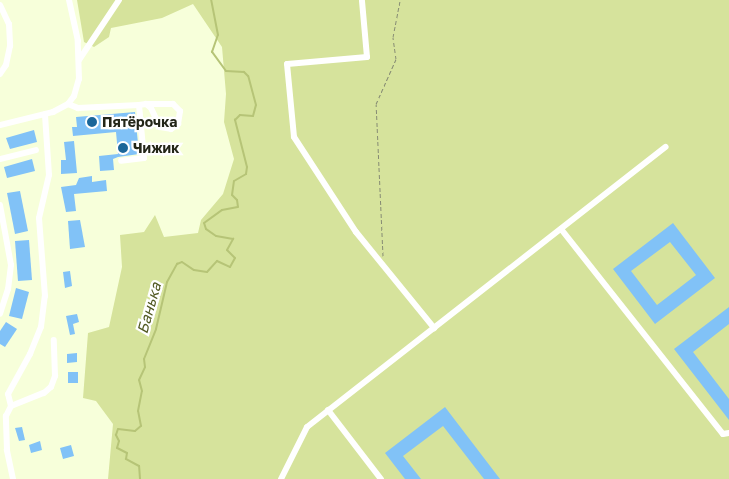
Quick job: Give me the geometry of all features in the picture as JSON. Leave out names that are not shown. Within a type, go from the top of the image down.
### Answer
[{"type":"street","points":[[0,125],[45,114],[68,104],[77,88],[79,60],[69,0]]},
{"type":"street","points":[[79,60],[119,0]]},
{"type":"street","points":[[362,1],[367,57],[287,64],[294,137],[356,232],[434,328]]},
{"type":"street","points":[[0,6],[10,24],[10,46],[6,65],[0,74]]},
{"type":"street","points":[[68,104],[78,108],[142,105],[173,104],[180,111],[178,124],[170,129],[160,128],[142,105]]},
{"type":"street","points":[[121,160],[144,158],[142,105]]},
{"type":"street","points":[[13,479],[7,450],[6,416],[11,406],[8,394],[30,354],[41,327],[45,296],[39,218],[49,175],[45,114]]},
{"type":"street","points":[[281,479],[307,427],[666,147]]},
{"type":"street","points":[[0,159],[36,150]]},
{"type":"street","points":[[0,204],[2,224],[11,265],[8,289],[0,314]]},
{"type":"street","points":[[560,229],[723,434],[729,433]]},
{"type":"street","points":[[11,406],[44,393],[51,387],[55,376],[54,340]]},
{"type":"street","points":[[0,395],[8,394]]},
{"type":"street","points":[[328,410],[381,479]]},
{"type":"path","points":[[384,266],[376,104],[394,71],[396,59],[393,37],[400,0]]},
{"type":"green space","points":[[77,0],[729,0],[729,479],[108,479],[113,424],[96,401],[83,398],[88,333],[109,327],[122,267],[120,235],[144,232],[155,215],[164,237],[198,233],[201,220],[223,194],[234,159],[224,122],[226,94],[222,47],[193,4],[162,18],[111,28],[109,37],[94,47],[84,42]]},
{"type":"building","points":[[135,112],[139,154],[113,159],[114,170],[100,171],[99,156],[118,154],[116,132],[73,136],[72,127],[77,127],[76,117]]},
{"type":"building","points":[[34,130],[37,142],[10,149],[6,138]]},
{"type":"building","points":[[74,141],[77,173],[61,174],[61,160],[66,160],[64,142]]},
{"type":"building","points":[[32,159],[35,171],[7,178],[4,167]]},
{"type":"building","points":[[92,176],[92,182],[106,180],[107,191],[74,194],[76,211],[66,212],[61,187],[76,185],[79,178]]},
{"type":"building","points":[[20,191],[28,231],[15,234],[7,193]]},
{"type":"building","points":[[80,220],[85,247],[70,249],[68,221]]},
{"type":"building","points":[[673,223],[715,278],[655,324],[613,269]],"holes":[[[670,242],[696,275],[657,305],[631,271]]]},
{"type":"building","points":[[29,240],[32,280],[18,281],[15,241]]},
{"type":"building","points":[[70,271],[72,286],[65,288],[63,272]]},
{"type":"building","points":[[16,288],[29,292],[22,319],[9,316]]},
{"type":"building","points":[[729,307],[729,324],[693,352],[729,399],[729,420],[674,349]]},
{"type":"building","points":[[77,314],[79,322],[73,324],[75,334],[70,335],[66,316]]},
{"type":"building","points":[[6,322],[17,329],[5,347],[0,344],[0,331]]},
{"type":"building","points":[[77,353],[77,362],[67,363],[67,354]]},
{"type":"building","points":[[68,372],[78,372],[78,383],[68,383]]},
{"type":"building","points":[[445,407],[500,479],[484,479],[443,426],[403,456],[421,479],[405,479],[385,453]]},
{"type":"building","points":[[22,427],[25,440],[19,441],[15,428]]},
{"type":"building","points":[[40,441],[42,450],[31,453],[29,445]]},
{"type":"building","points":[[71,445],[74,456],[63,459],[60,448]]},
{"type":"waterway","name":"Банька","points":[[140,479],[139,466],[126,459],[127,453],[117,448],[119,441],[116,435],[118,429],[135,431],[141,426],[138,411],[142,391],[139,380],[145,367],[144,359],[156,329],[167,282],[177,264],[182,262],[194,270],[207,272],[217,261],[230,267],[235,258],[227,250],[233,239],[216,236],[206,229],[204,223],[222,210],[238,207],[237,200],[232,195],[234,181],[246,174],[247,167],[235,120],[240,115],[253,116],[256,105],[248,76],[244,72],[226,71],[212,52],[218,35],[211,0]]},
{"type":"place","name":"Пятёрочка","points":[[92,122]]},
{"type":"place","name":"Чижик","points":[[123,148]]}]
